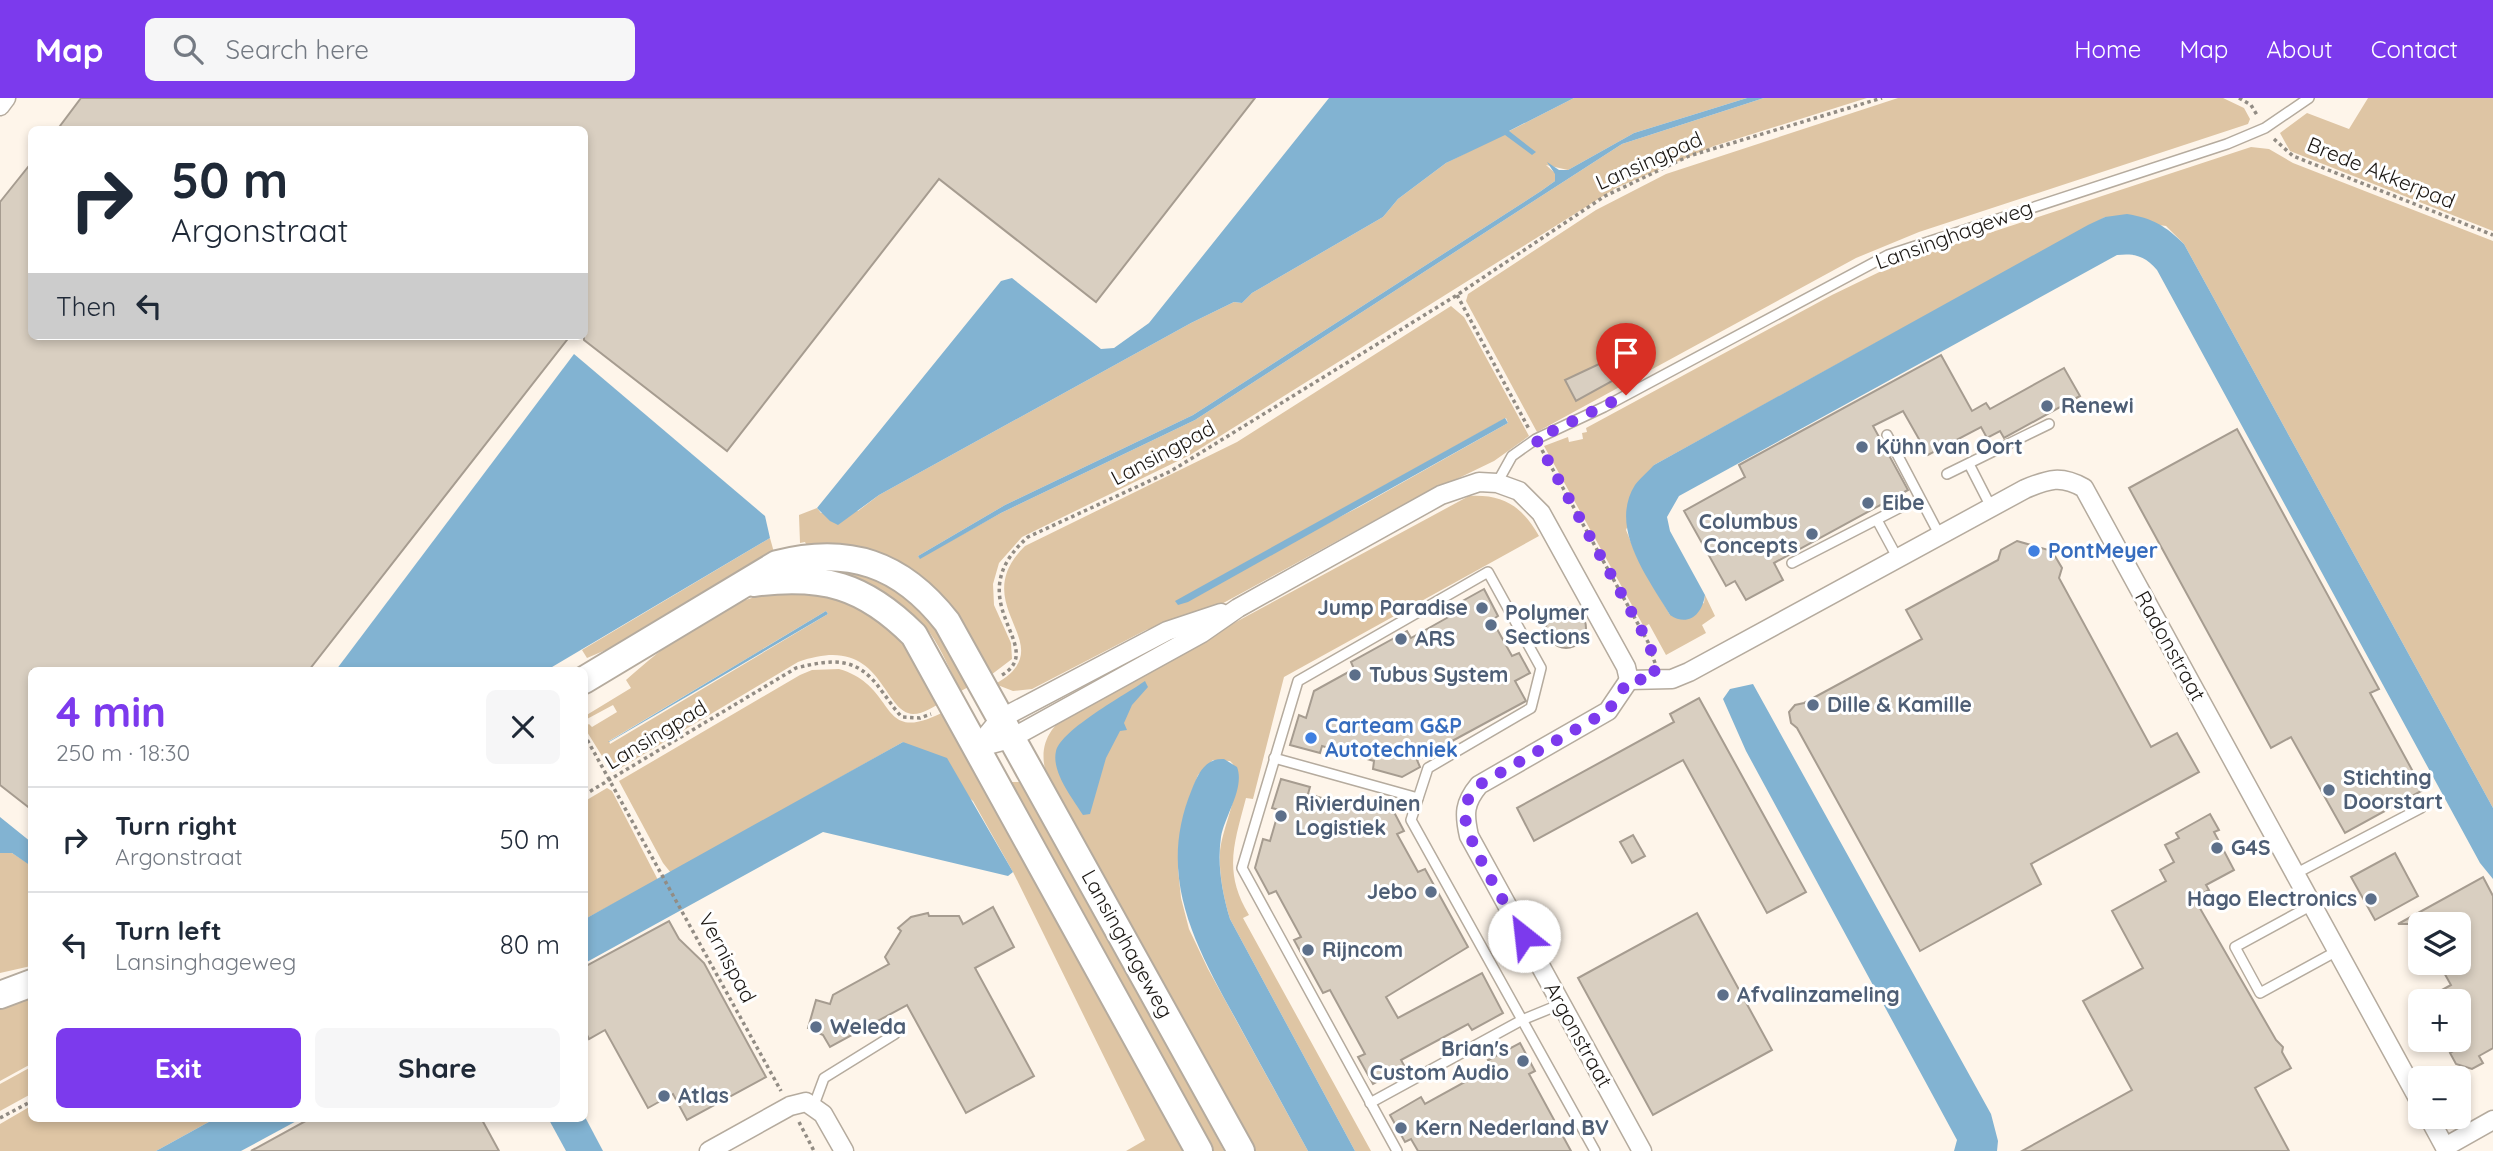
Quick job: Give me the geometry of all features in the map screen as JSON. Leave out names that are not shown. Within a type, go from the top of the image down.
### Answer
[{"type":"street","points":[[0,106],[6,98]]},
{"type":"street","name":"Radonstraat","points":[[1629,680],[1672,679],[1689,672],[1991,507],[2054,478],[2067,478],[2084,488],[2408,1080]]},
{"type":"street","points":[[976,748],[1167,631],[1238,608],[1441,495],[1465,485],[1497,483],[1519,491],[1541,513],[1626,667],[1629,680]]},
{"type":"street","name":"Lansinghageweg","points":[[588,678],[748,584],[776,564],[805,557],[831,555],[868,562],[912,585],[932,602],[947,622],[1241,1151]]},
{"type":"street","name":"Lansinghageweg","points":[[748,584],[807,580],[860,592],[891,612],[914,635],[954,702],[976,748],[1199,1151]]},
{"type":"street","name":"Argonstraat","points":[[1629,680],[1608,711],[1479,785],[1467,798],[1464,815],[1469,836],[1642,1151]]},
{"type":"street","points":[[0,977],[28,975]]},
{"type":"street","points":[[0,995],[28,984]]},
{"type":"street","points":[[709,1151],[790,1106],[806,1102],[819,1110],[844,1151]]},
{"type":"street","points":[[2435,1129],[2446,1149],[2493,1120]]},
{"type":"lane","name":"Lansinghageweg","points":[[1497,483],[1512,456],[1536,439],[1604,407],[1888,255],[2227,144],[2265,128],[2309,98]]},
{"type":"lane","points":[[1947,474],[2049,424]]},
{"type":"lane","points":[[1887,435],[1939,534]]},
{"type":"lane","points":[[1969,464],[1991,507]]},
{"type":"lane","points":[[1791,562],[1905,505]]},
{"type":"lane","points":[[1877,520],[1897,557]]},
{"type":"lane","points":[[1397,1151],[1242,868],[1298,681],[1488,572],[1541,668],[1531,708],[1428,768],[1411,820],[1595,1151]]},
{"type":"lane","points":[[1274,758],[1418,798]]},
{"type":"lane","points":[[2295,874],[2421,808]]},
{"type":"lane","points":[[2312,905],[2235,947],[2260,993],[2337,951]]},
{"type":"lane","points":[[1370,1103],[1522,1020],[1561,1004]]},
{"type":"lane","points":[[819,1110],[824,1078],[895,1034]]},
{"type":"path","name":"Lansingpad","points":[[981,686],[1009,671],[1017,657],[1017,642],[1001,613],[997,589],[1004,563],[1028,537],[1171,471],[1457,295],[1605,196],[1689,156],[1882,98]]},
{"type":"path","name":"Brede Akkerpad","points":[[2239,98],[2251,104],[2265,128],[2293,156],[2493,235]]},
{"type":"path","points":[[1457,295],[1648,642],[1655,661],[1654,679]]},
{"type":"path","name":"Lansingpad","points":[[588,793],[796,668],[830,660],[851,665],[867,673],[902,717],[920,718],[954,702]]},
{"type":"path","name":"Vernispad","points":[[588,741],[660,867],[814,1151]]},
{"type":"path","points":[[0,1118],[28,1103]]},
{"type":"shaded area","points":[[1574,98],[1747,98],[1634,133],[1568,170],[1546,165],[1555,173],[1555,181],[1541,191],[1193,415],[1005,505],[918,556],[920,558],[1001,513],[1195,420],[1622,144],[1764,98],[1867,98],[1714,146],[1616,188],[1190,455],[1022,537],[999,563],[993,584],[994,605],[1011,643],[1012,659],[987,678],[948,610],[808,548],[805,542],[800,543],[799,515],[817,508],[821,513],[858,511],[879,495],[1191,323],[1234,302],[1242,303],[1252,293],[1383,217],[1398,199],[1446,163]]},
{"type":"shaded area","points":[[1898,98],[2223,98],[2244,108],[2250,119],[2248,124],[1919,232],[1856,258],[1537,432],[1466,301],[1468,294],[1596,210],[1666,174]]},
{"type":"shaded area","points":[[2368,98],[2493,98],[2493,231],[2290,151],[2280,133],[2307,113],[2349,129]]},
{"type":"shaded area","points":[[2251,147],[2269,149],[2293,163],[2493,241],[2493,808],[2184,244],[2166,226],[2105,217],[1654,465],[1626,530],[1637,557],[1670,615],[1704,603],[1705,595],[1715,616],[1702,625],[1706,633],[1666,655],[1649,624],[1644,627],[1544,446],[1568,437],[1569,442],[1583,439],[1582,433],[1587,432],[1586,428],[1832,295],[1898,263]]},
{"type":"shaded area","points":[[1451,306],[1464,317],[1529,436],[1494,461],[1403,505],[1216,607],[1146,630],[1032,689],[1013,691],[995,684],[1014,669],[1021,655],[1004,588],[1009,568],[1025,546],[1237,442]],"holes":[[[1506,418],[1508,423],[1359,507],[1175,602]]]},
{"type":"shaded area","points":[[1469,496],[1492,497],[1510,504],[1526,517],[1539,536],[1284,677],[1253,799],[1246,798],[1235,844],[1233,871],[1241,900],[1249,915],[1243,918],[1371,1151],[1355,1151],[1230,919],[1222,887],[1220,863],[1221,843],[1235,791],[1235,769],[1230,761],[1213,760],[1198,775],[1186,807],[1178,869],[1181,898],[1189,929],[1208,969],[1308,1151],[1253,1151],[1046,773],[1045,745],[1052,730],[1073,710]]},
{"type":"shaded area","points":[[770,538],[775,556],[641,635],[587,658],[582,650]]},
{"type":"shaded area","points":[[807,564],[873,574],[906,591],[933,619],[972,685],[961,691],[930,633],[904,608],[874,590]]},
{"type":"shaded area","points":[[788,593],[819,593],[863,607],[901,634],[943,702],[917,714],[902,710],[863,664],[847,657],[826,655],[798,662],[614,772],[610,769],[588,733],[588,725],[592,727],[617,712],[613,705],[588,718],[588,714],[631,688],[626,680],[675,640],[712,615],[751,598]],"holes":[[[826,611],[828,614],[610,744],[609,741]]]},
{"type":"shaded area","points":[[839,669],[858,678],[872,689],[898,719],[909,723],[926,720],[949,709],[1189,1151],[1126,1151],[1145,1140],[1013,872],[973,801],[903,742],[671,873],[663,863],[619,781],[800,675],[812,670]]},
{"type":"shaded area","points":[[1010,782],[1028,782],[1224,1151],[1212,1151]]},
{"type":"shaded area","points":[[607,788],[612,791],[658,880],[588,917],[588,799]]},
{"type":"shaded area","points":[[0,853],[12,853],[28,863],[28,967],[0,973]]},
{"type":"shaded area","points":[[28,991],[28,1066],[0,1081],[0,1001]]},
{"type":"shaded area","points":[[28,1069],[28,1096],[0,1111],[0,1084]]},
{"type":"shaded area","points":[[28,1108],[28,1122],[209,1122],[156,1151],[0,1151],[0,1124]]},
{"type":"water","points":[[1329,98],[1574,98],[1509,131],[1536,152],[1532,155],[1505,135],[1446,163],[1398,199],[1383,217],[1252,293],[1242,303],[1234,302],[1191,323],[879,495],[838,525],[817,508],[1001,281],[1012,278],[1101,349],[1114,348],[1149,323]]},
{"type":"water","points":[[1747,98],[1764,98],[1622,144],[1195,420],[1001,513],[920,559],[918,556],[1005,505],[1193,415],[1555,181],[1555,174],[1547,162],[1559,170],[1568,170],[1634,133]]},
{"type":"water","points":[[2127,214],[2158,224],[2184,244],[2493,808],[2493,879],[2480,863],[2157,270],[2139,256],[2117,255],[1679,496],[1667,517],[1670,531],[1705,595],[1701,608],[1693,617],[1683,620],[1670,615],[1643,569],[1629,536],[1626,518],[1628,501],[1635,485],[1654,465],[2088,225],[2105,217]]},
{"type":"water","points":[[574,354],[765,516],[770,538],[552,667],[338,667]]},
{"type":"water","points":[[1505,418],[1508,423],[1188,602],[1178,605],[1175,601]]},
{"type":"water","points":[[826,611],[828,614],[608,742]]},
{"type":"water","points":[[1145,681],[1148,687],[1132,705],[1124,723],[1127,730],[1120,731],[1106,758],[1090,814],[1083,815],[1060,776],[1055,759],[1056,751],[1061,742],[1082,723]]},
{"type":"water","points":[[1753,684],[1991,1114],[1998,1141],[1997,1151],[1954,1151],[1957,1140],[1746,751],[1723,699],[1730,689]]},
{"type":"water","points":[[903,742],[947,758],[1013,872],[1008,876],[823,832],[588,961],[588,917]]},
{"type":"water","points":[[1224,759],[1237,767],[1239,775],[1237,793],[1223,829],[1220,847],[1221,878],[1230,919],[1355,1151],[1308,1151],[1223,996],[1196,940],[1186,912],[1178,853],[1182,822],[1200,773],[1212,761]]},
{"type":"water","points":[[0,817],[28,840],[28,864],[12,853],[0,853]]},
{"type":"water","points":[[209,1122],[295,1122],[241,1151],[156,1151]]},
{"type":"water","points":[[550,1122],[588,1122],[603,1151],[566,1151]]},
{"type":"building","points":[[81,98],[1255,98],[1096,302],[939,179],[727,451],[584,340],[588,340],[588,126],[60,126]]},
{"type":"building","points":[[28,167],[28,340],[567,340],[311,667],[28,667],[28,807],[0,785],[0,202]]},
{"type":"building","points":[[1941,355],[1972,411],[1986,403],[1990,409],[2064,368],[2080,396],[2004,438],[2000,431],[1987,438],[1981,427],[1928,455],[1903,411],[1873,426],[1908,490],[1774,563],[1783,580],[1746,600],[1735,581],[1726,586],[1684,511],[1745,477],[1739,465]]},
{"type":"building","points":[[1614,357],[1625,374],[1576,401],[1565,380]]},
{"type":"building","points":[[2237,429],[2379,689],[2370,693],[2423,790],[2345,833],[2291,737],[2271,748],[2129,488]]},
{"type":"building","points":[[2017,541],[2052,551],[2062,568],[2059,578],[2151,747],[2177,733],[2199,772],[2031,864],[2041,884],[1920,951],[1797,728],[1791,723],[1789,712],[1795,705],[1804,703],[1922,639],[1906,610],[1998,560],[2001,550]]},
{"type":"building","points":[[1484,589],[1498,616],[1492,620],[1512,656],[1519,653],[1530,673],[1515,681],[1526,701],[1417,760],[1420,767],[1402,777],[1373,769],[1374,761],[1322,746],[1320,753],[1290,745],[1299,715],[1306,718],[1314,691],[1354,669],[1351,662],[1407,631],[1411,638],[1461,610],[1457,604]]},
{"type":"building","points":[[1566,608],[1574,609],[1580,614],[1585,620],[1585,636],[1580,642],[1574,647],[1566,648],[1558,647],[1552,642],[1547,636],[1546,628],[1547,620],[1552,614],[1558,609]]},
{"type":"building","points":[[1699,698],[1806,892],[1767,913],[1683,760],[1534,841],[1517,808],[1674,722],[1670,714]]},
{"type":"building","points":[[1281,779],[1310,787],[1308,794],[1363,810],[1365,803],[1394,812],[1404,831],[1397,834],[1418,872],[1425,869],[1468,947],[1386,997],[1398,1018],[1482,973],[1503,1013],[1472,1030],[1468,1024],[1401,1060],[1405,1067],[1373,1084],[1358,1057],[1365,1054],[1330,990],[1323,993],[1294,940],[1301,937],[1276,891],[1269,894],[1255,868],[1263,839],[1270,841],[1279,810],[1272,808]]},
{"type":"building","points":[[2210,814],[2219,830],[2214,832],[2234,870],[2206,885],[2209,890],[2194,898],[2276,1040],[2283,1047],[2282,1052],[2291,1068],[2255,1088],[2289,1151],[2022,1151],[2132,1090],[2083,1001],[2143,968],[2112,911],[2166,881],[2160,870],[2174,862],[2165,845],[2179,838],[2176,833]]},
{"type":"building","points":[[1633,835],[1645,856],[1632,863],[1620,842]]},
{"type":"building","points":[[2395,853],[2418,896],[2375,920],[2351,877]]},
{"type":"building","points":[[2483,877],[2493,896],[2493,1048],[2479,1056],[2483,1063],[2472,1069],[2471,1066],[2456,1064],[2450,1053],[2471,1052],[2471,989],[2444,989],[2451,985],[2445,975],[2471,975],[2471,912],[2420,912]]},
{"type":"building","points":[[993,907],[1014,947],[975,968],[1034,1076],[966,1113],[907,1005],[830,1047],[823,1035],[808,1028],[816,1000],[830,1004],[833,995],[889,964],[885,957],[901,931],[898,928],[911,917],[928,913],[929,916],[959,916],[963,924]]},
{"type":"building","points":[[1697,913],[1772,1050],[1653,1115],[1578,978]]},
{"type":"building","points":[[669,921],[679,939],[704,963],[766,1077],[687,1120],[673,1094],[648,1108],[605,1030],[589,1039],[588,1037],[588,965]]},
{"type":"building","points":[[1520,1043],[1535,1071],[1529,1074],[1571,1151],[1418,1151],[1411,1139],[1405,1142],[1390,1115],[1421,1097],[1425,1104],[1492,1067],[1488,1060]]},
{"type":"building","points":[[304,1122],[483,1122],[499,1151],[251,1151]]},
{"type":"place","name":"Renewi","points":[[2047,406]]},
{"type":"place","name":"Kühn van Oort","points":[[1862,447]]},
{"type":"place","name":"Eibe","points":[[1868,503]]},
{"type":"place","name":"Columbus Concepts","points":[[1812,534]]},
{"type":"place","name":"PontMeyer","points":[[2034,551]]},
{"type":"place","name":"Jump Paradise","points":[[1482,608]]},
{"type":"place","name":"Polymer Sections","points":[[1491,625]]},
{"type":"place","name":"ARS","points":[[1401,639]]},
{"type":"place","name":"Tubus System","points":[[1355,675]]},
{"type":"place","name":"Dille & Kamille","points":[[1813,705]]},
{"type":"place","name":"Carteam G&P Autotechniek","points":[[1311,738]]},
{"type":"place","name":"Stichting Doorstart","points":[[2329,790]]},
{"type":"place","name":"Rivierduinen Logistiek","points":[[1281,816]]},
{"type":"place","name":"G4S","points":[[2217,848]]},
{"type":"place","name":"Jebo","points":[[1431,892]]},
{"type":"place","name":"Hago Electronics","points":[[2371,899]]},
{"type":"place","name":"Rijncom","points":[[1308,950]]},
{"type":"place","name":"Afvalinzameling","points":[[1723,995]]},
{"type":"place","name":"Weleda","points":[[816,1027]]},
{"type":"place","name":"Brian's Custom Audio","points":[[1523,1061]]},
{"type":"place","name":"Atlas","points":[[664,1096]]},
{"type":"place","name":"Kern Nederland BV","points":[[1401,1128]]},
{"type":"route","points":[[1524,936],[1469,836],[1464,815],[1467,798],[1479,785],[1608,711],[1629,680],[1654,679],[1655,661],[1648,642],[1536,439],[1626,395]]}]
